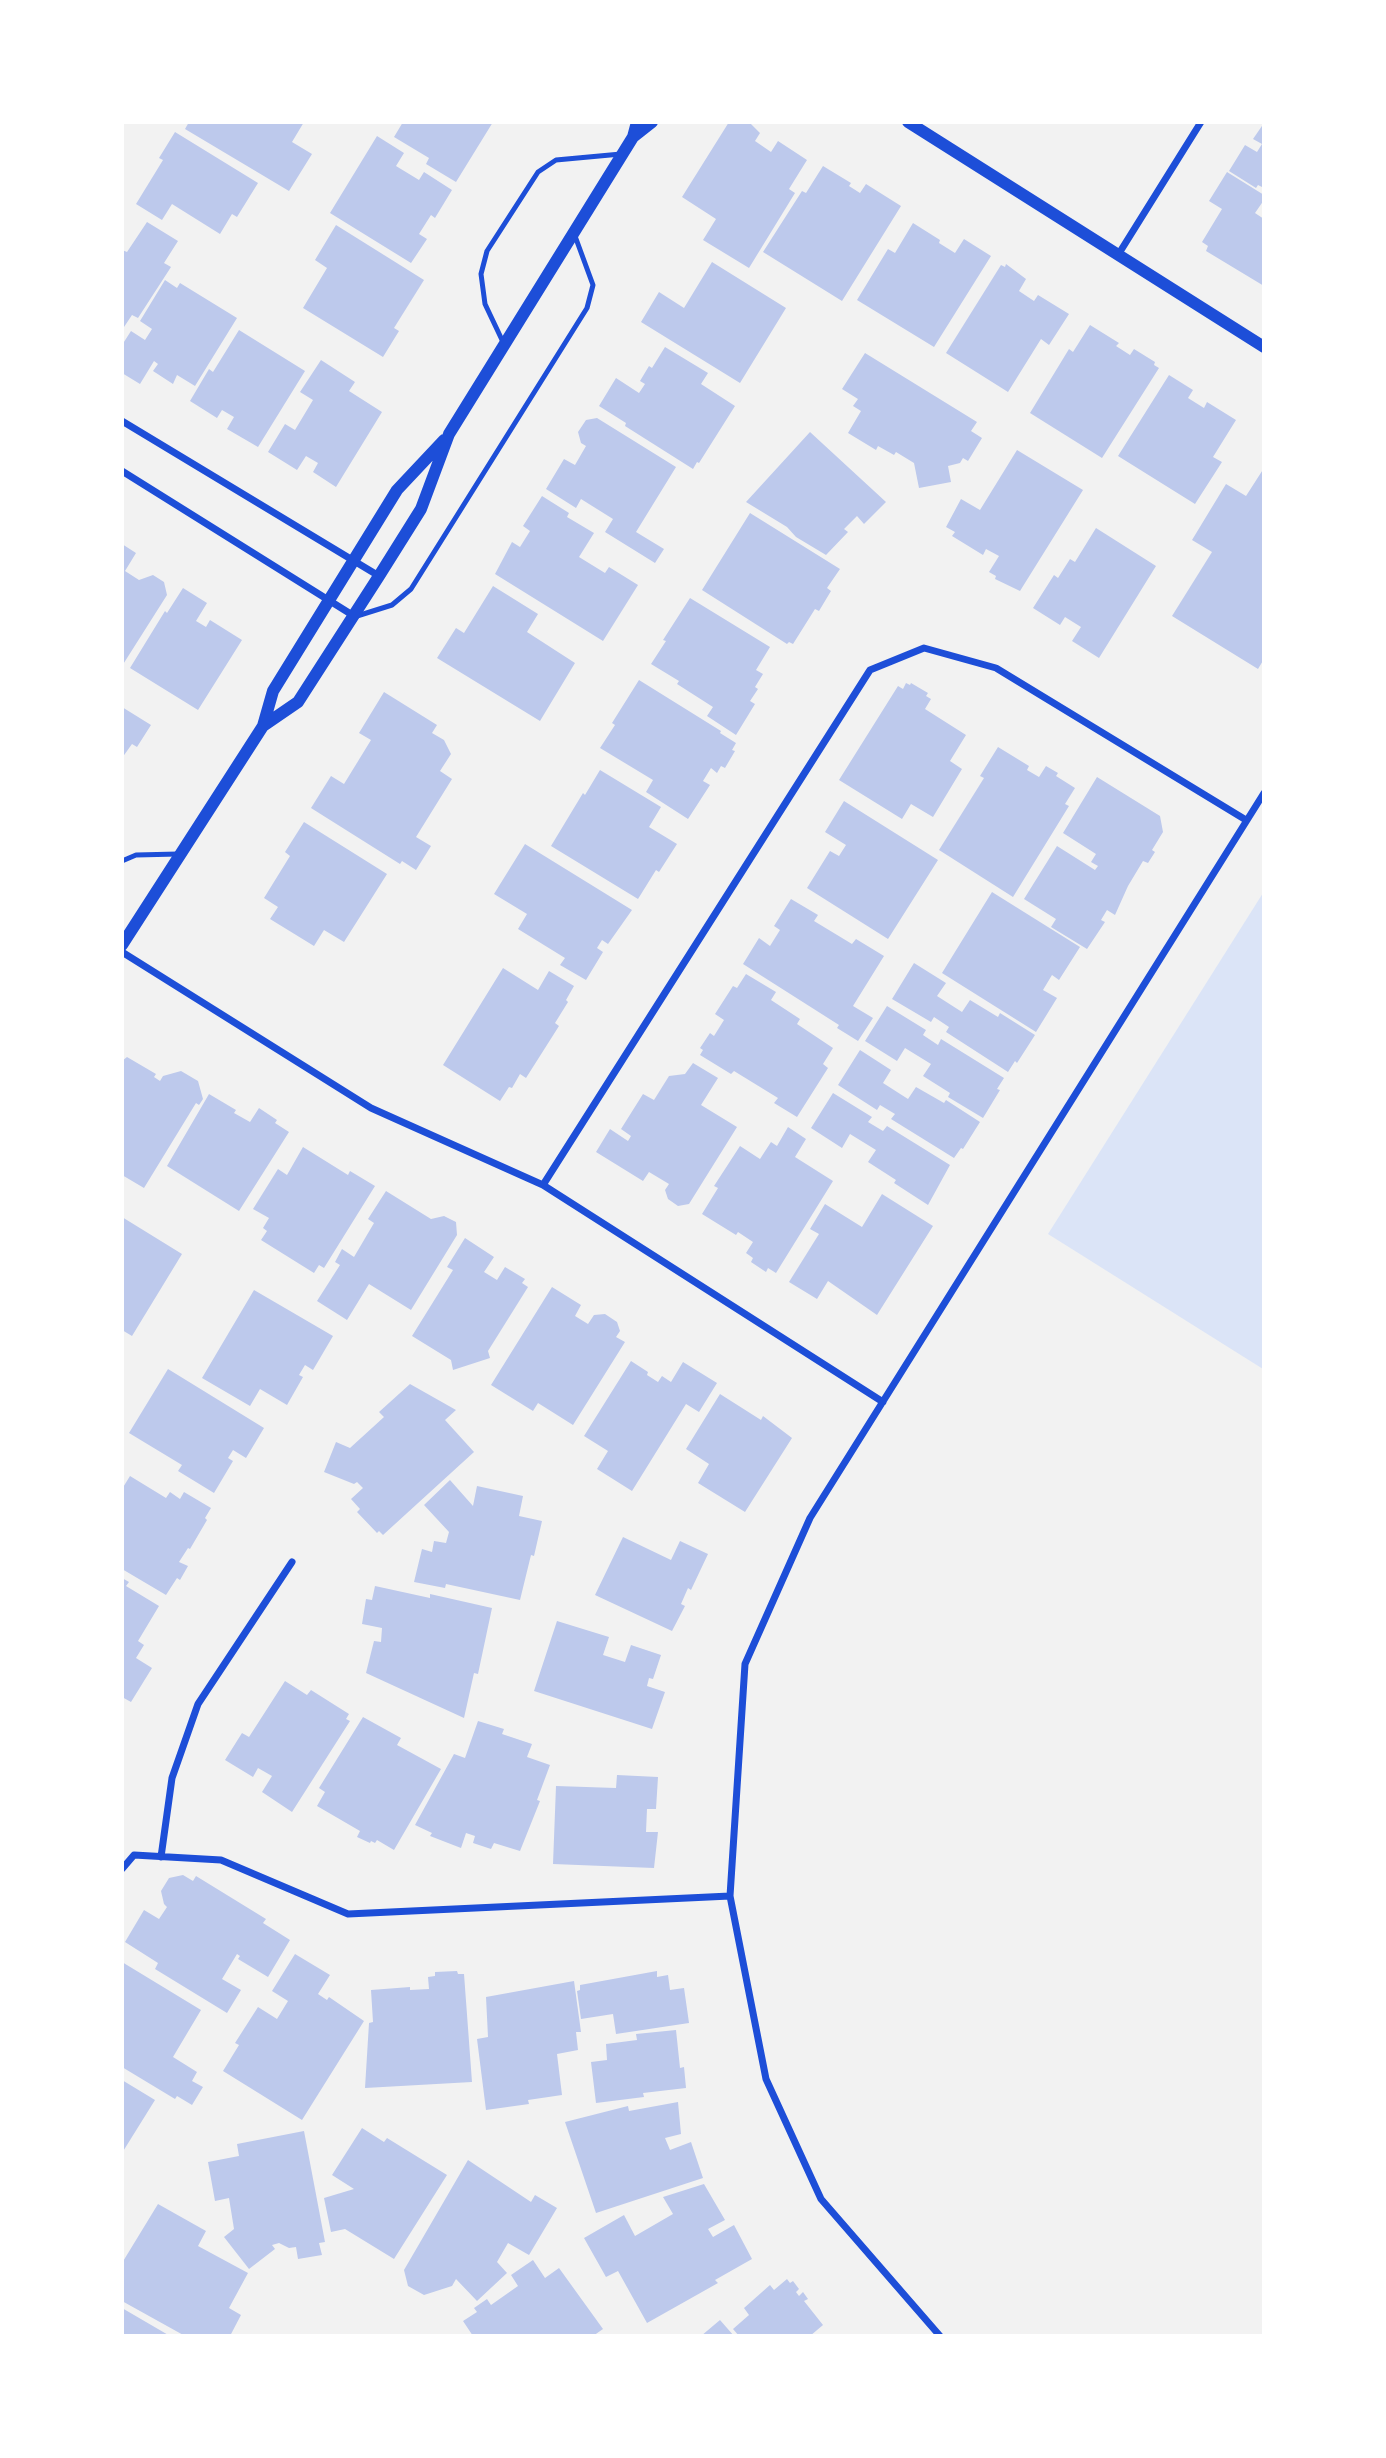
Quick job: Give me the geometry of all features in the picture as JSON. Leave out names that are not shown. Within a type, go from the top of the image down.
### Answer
[{"type":"street","points":[[122,945],[263,726],[273,691],[353,560],[397,490],[449,434],[633,137],[637,122]]},
{"type":"street","points":[[633,137],[652,122]]},
{"type":"street","points":[[908,122],[1264,347]]},
{"type":"street","points":[[1118,255],[1200,122]]},
{"type":"street","points":[[122,421],[379,576]]},
{"type":"street","points":[[263,726],[298,702],[354,616],[421,509],[449,434]]},
{"type":"street","points":[[122,471],[354,616]]},
{"type":"street","points":[[543,1185],[870,670],[923,648],[996,668],[1246,820]]},
{"type":"street","points":[[940,2336],[821,2199],[766,2079],[730,1896],[745,1664],[810,1518],[1264,793]]},
{"type":"street","points":[[122,952],[371,1108],[543,1185],[883,1402]]},
{"type":"street","points":[[161,1857],[172,1778],[198,1704],[292,1562]]},
{"type":"street","points":[[122,1869],[134,1855],[222,1860],[348,1914],[730,1896]]},
{"type":"lane","points":[[504,345],[485,304],[481,274],[487,251],[538,172],[556,160],[623,153]]},
{"type":"lane","points":[[354,616],[392,605],[411,589],[587,308],[593,285],[574,233]]},
{"type":"lane","points":[[122,861],[136,855],[181,854]]},
{"type":"shaded area","points":[[1263,893],[1263,1369],[1048,1234]]},
{"type":"building","points":[[189,122],[304,122],[292,142],[312,154],[289,191],[185,129]]},
{"type":"building","points":[[403,122],[493,122],[456,182],[426,164],[429,158],[394,137]]},
{"type":"building","points":[[729,122],[749,122],[760,133],[755,141],[771,152],[778,141],[807,160],[789,189],[795,193],[749,268],[703,240],[716,219],[682,197]]},
{"type":"building","points":[[1264,123],[1264,188],[1258,185],[1256,188],[1229,171],[1245,145],[1257,152],[1262,144],[1253,139]]},
{"type":"building","points":[[175,132],[258,183],[237,217],[232,214],[220,234],[172,204],[162,220],[136,204],[163,160],[159,158]]},
{"type":"building","points":[[377,136],[404,153],[396,166],[419,180],[424,172],[452,190],[435,218],[431,215],[419,234],[427,239],[411,263],[330,213]]},
{"type":"building","points":[[823,166],[851,183],[849,186],[860,193],[866,184],[901,206],[842,301],[763,252],[802,191],[806,193]]},
{"type":"building","points":[[1227,172],[1264,195],[1264,200],[1255,213],[1264,219],[1264,286],[1206,251],[1208,246],[1202,242],[1222,209],[1209,201]]},
{"type":"building","points":[[147,222],[178,241],[164,263],[171,267],[138,318],[132,315],[122,330],[122,250],[127,252]]},
{"type":"building","points":[[913,223],[955,253],[964,239],[991,256],[934,347],[857,300],[888,249],[895,253]]},
{"type":"building","points":[[336,225],[424,280],[394,328],[399,331],[383,357],[303,308],[327,268],[315,260]]},
{"type":"building","points":[[712,262],[786,308],[740,383],[641,322],[659,292],[684,308]]},
{"type":"building","points":[[1006,264],[1026,279],[1019,291],[1034,301],[1038,295],[1069,314],[1049,345],[1041,339],[1008,392],[946,353],[1001,265],[1005,267]]},
{"type":"building","points":[[165,280],[177,288],[180,283],[237,318],[195,386],[177,375],[173,384],[153,371],[158,364],[154,361],[140,384],[122,373],[122,345],[131,331],[145,340],[152,329],[140,321]]},
{"type":"building","points":[[1090,325],[1119,343],[1116,346],[1130,355],[1134,349],[1155,362],[1154,365],[1159,368],[1102,458],[1030,413],[1069,349],[1073,352]]},
{"type":"building","points":[[239,330],[305,371],[258,447],[227,429],[234,417],[222,410],[217,418],[190,401],[209,369],[213,372]]},
{"type":"building","points":[[665,347],[708,373],[701,384],[735,406],[693,469],[625,426],[626,423],[599,406],[616,378],[639,393],[645,384],[640,381]]},
{"type":"building","points":[[865,353],[977,422],[971,431],[982,438],[968,461],[963,458],[960,463],[948,466],[951,482],[919,488],[914,463],[896,452],[894,455],[878,446],[876,450],[848,433],[861,411],[853,406],[858,399],[842,389]]},
{"type":"building","points":[[321,360],[355,382],[349,391],[382,412],[336,487],[313,472],[318,463],[306,456],[297,470],[268,452],[285,424],[295,430],[313,400],[300,392]]},
{"type":"building","points":[[1169,375],[1193,390],[1188,398],[1204,408],[1207,402],[1236,420],[1213,457],[1222,462],[1195,504],[1118,456]]},
{"type":"building","points":[[597,418],[676,467],[636,532],[664,549],[655,563],[605,532],[613,519],[581,499],[576,508],[546,489],[564,459],[575,465],[586,446],[581,443],[578,432],[586,420]]},
{"type":"building","points":[[810,432],[886,502],[864,524],[857,516],[844,529],[848,532],[826,555],[746,502]]},
{"type":"building","points":[[1017,450],[1083,490],[1020,591],[995,579],[996,576],[989,572],[999,556],[986,549],[983,555],[952,536],[955,532],[946,527],[961,499],[980,510]]},
{"type":"building","points":[[1264,468],[1264,659],[1258,669],[1172,616],[1212,552],[1192,540],[1226,484],[1246,496]]},
{"type":"building","points":[[542,496],[569,513],[567,517],[594,533],[579,557],[605,573],[609,567],[638,585],[603,641],[495,574],[512,542],[520,547],[530,531],[523,526]]},
{"type":"building","points":[[750,513],[840,569],[827,588],[831,591],[819,611],[815,609],[793,644],[787,644],[702,590]]},
{"type":"building","points":[[1096,528],[1156,566],[1099,658],[1072,641],[1081,627],[1065,617],[1060,625],[1033,608],[1054,575],[1058,578],[1070,559],[1075,562]]},
{"type":"building","points":[[122,544],[136,553],[125,571],[139,580],[153,575],[164,582],[167,595],[122,666]]},
{"type":"building","points":[[493,586],[538,614],[527,632],[575,663],[540,721],[437,658],[456,628],[464,633]]},
{"type":"building","points":[[183,588],[207,603],[196,621],[206,627],[210,620],[242,640],[198,710],[130,668],[165,611],[167,613]]},
{"type":"building","points":[[690,598],[770,647],[756,670],[763,674],[750,701],[755,704],[736,735],[707,716],[713,707],[651,664]]},
{"type":"building","points":[[639,680],[736,743],[732,750],[735,751],[725,768],[721,766],[717,773],[711,768],[703,781],[710,785],[688,819],[646,792],[653,780],[600,748]]},
{"type":"building","points":[[906,683],[928,693],[926,696],[931,699],[925,709],[966,735],[950,761],[962,769],[933,817],[911,804],[902,819],[839,780],[898,686],[903,689]]},
{"type":"building","points":[[384,692],[437,725],[432,733],[444,740],[451,754],[440,771],[452,779],[416,837],[431,846],[416,870],[402,861],[400,864],[311,808],[331,776],[344,784],[371,740],[359,733]]},
{"type":"building","points":[[122,707],[151,725],[137,747],[132,744],[122,758]]},
{"type":"building","points":[[998,747],[1029,766],[1027,770],[1039,777],[1046,766],[1075,788],[1065,804],[1069,806],[1013,897],[939,850],[984,778],[980,776]]},
{"type":"building","points":[[600,770],[661,807],[649,827],[677,844],[638,899],[551,846]]},
{"type":"building","points":[[1097,777],[1160,816],[1163,832],[1148,863],[1143,861],[1128,886],[1115,915],[1107,910],[1101,920],[1105,922],[1087,949],[1051,927],[1056,919],[1024,899],[1057,846],[1095,870],[1098,866],[1091,862],[1096,854],[1063,833]]},
{"type":"building","points":[[844,801],[938,860],[888,939],[807,888],[830,851],[839,856],[846,845],[825,832]]},
{"type":"building","points":[[304,822],[387,874],[344,942],[324,930],[314,946],[270,919],[278,907],[264,898],[290,856],[285,852]]},
{"type":"building","points":[[525,844],[632,910],[608,944],[602,940],[597,948],[603,952],[586,980],[560,965],[565,958],[518,929],[527,914],[494,894]]},
{"type":"building","points":[[992,892],[1080,947],[1059,980],[1052,975],[1043,990],[1057,998],[1036,1032],[942,973]]},
{"type":"building","points":[[791,899],[818,915],[814,921],[852,944],[856,939],[884,956],[853,1006],[873,1018],[858,1041],[837,1028],[839,1025],[743,964],[759,938],[770,946],[780,930],[774,926]]},
{"type":"building","points":[[914,963],[946,983],[937,996],[962,1012],[970,1000],[998,1017],[1000,1013],[1035,1035],[1008,1072],[946,1032],[949,1027],[934,1017],[931,1022],[892,999]]},
{"type":"building","points":[[503,968],[538,990],[549,971],[574,986],[555,1023],[559,1026],[526,1078],[520,1074],[500,1101],[443,1065]]},
{"type":"building","points":[[746,974],[776,992],[771,1000],[800,1019],[797,1024],[833,1048],[823,1064],[828,1068],[797,1117],[774,1103],[778,1098],[734,1071],[731,1074],[700,1055],[703,1050],[700,1048],[710,1033],[714,1036],[724,1020],[715,1014],[733,986],[737,988]]},
{"type":"building","points":[[887,1006],[926,1030],[923,1035],[938,1045],[941,1039],[1004,1078],[983,1118],[948,1097],[950,1093],[923,1076],[931,1064],[905,1048],[897,1061],[865,1041]]},
{"type":"building","points":[[860,1050],[891,1070],[883,1083],[908,1099],[916,1087],[944,1103],[946,1100],[980,1122],[954,1158],[891,1119],[895,1114],[880,1105],[877,1110],[838,1085]]},
{"type":"building","points":[[127,1057],[156,1074],[154,1077],[160,1081],[163,1076],[181,1071],[198,1081],[203,1099],[199,1105],[196,1103],[144,1188],[122,1175],[122,1061]]},
{"type":"building","points":[[693,1063],[718,1078],[701,1105],[737,1127],[689,1204],[678,1206],[668,1199],[665,1190],[669,1184],[649,1172],[643,1181],[596,1152],[610,1129],[628,1141],[631,1136],[621,1129],[643,1094],[654,1100],[669,1076],[685,1074]]},
{"type":"building","points":[[833,1093],[872,1117],[868,1122],[883,1131],[887,1126],[950,1165],[928,1205],[868,1162],[876,1150],[850,1134],[842,1148],[811,1128]]},
{"type":"building","points":[[209,1094],[250,1122],[259,1108],[289,1132],[239,1211],[167,1166]]},
{"type":"building","points":[[788,1127],[806,1139],[795,1157],[833,1181],[776,1273],[768,1268],[766,1272],[751,1262],[753,1258],[746,1253],[753,1242],[702,1214],[718,1188],[714,1186],[740,1146],[760,1159],[771,1142],[777,1146]]},
{"type":"building","points":[[303,1147],[348,1175],[350,1171],[375,1186],[324,1268],[319,1265],[314,1273],[261,1240],[267,1231],[263,1228],[269,1218],[253,1209],[278,1169],[287,1175]]},
{"type":"building","points":[[386,1191],[431,1219],[444,1216],[456,1222],[457,1235],[411,1310],[369,1284],[347,1320],[317,1301],[340,1265],[335,1262],[342,1249],[354,1257],[374,1223],[368,1219]]},
{"type":"building","points":[[882,1194],[933,1226],[877,1315],[828,1281],[817,1299],[789,1282],[819,1234],[810,1229],[825,1204],[862,1227]]},
{"type":"building","points":[[122,1217],[182,1254],[132,1336],[122,1330]]},
{"type":"building","points":[[465,1238],[494,1257],[484,1272],[497,1280],[505,1267],[525,1279],[522,1283],[528,1287],[488,1351],[490,1358],[453,1370],[451,1360],[412,1336],[453,1270],[447,1267]]},
{"type":"building","points":[[552,1287],[581,1305],[575,1316],[588,1324],[594,1315],[605,1314],[617,1322],[620,1331],[616,1337],[625,1342],[573,1425],[538,1403],[533,1411],[491,1385]]},
{"type":"building","points":[[254,1290],[333,1336],[313,1370],[305,1365],[299,1375],[303,1377],[287,1405],[260,1389],[250,1406],[202,1378]]},
{"type":"building","points":[[631,1361],[658,1382],[662,1376],[671,1382],[683,1362],[717,1383],[699,1412],[686,1404],[632,1491],[597,1469],[608,1451],[584,1436]]},
{"type":"building","points":[[168,1369],[264,1428],[246,1458],[233,1450],[228,1458],[233,1461],[214,1493],[178,1471],[182,1465],[129,1433]]},
{"type":"building","points":[[410,1384],[456,1410],[445,1420],[474,1452],[383,1535],[379,1531],[377,1533],[357,1512],[360,1509],[351,1499],[363,1488],[357,1482],[354,1484],[324,1472],[336,1442],[350,1448],[384,1417],[379,1412]]},
{"type":"building","points":[[720,1394],[761,1420],[763,1416],[792,1438],[745,1512],[698,1483],[709,1464],[686,1449]]},
{"type":"building","points":[[130,1476],[166,1498],[170,1492],[180,1499],[184,1492],[211,1508],[190,1549],[188,1548],[179,1562],[188,1566],[166,1595],[122,1569],[122,1489]]},
{"type":"building","points":[[450,1480],[473,1506],[477,1486],[523,1496],[519,1516],[542,1521],[520,1600],[446,1584],[445,1588],[414,1582],[422,1549],[432,1552],[434,1541],[446,1543],[449,1532],[424,1505]]},
{"type":"building","points":[[623,1537],[671,1560],[680,1541],[708,1554],[691,1590],[688,1588],[681,1604],[685,1606],[672,1631],[595,1595]]},
{"type":"building","points":[[122,1578],[129,1582],[126,1586],[159,1606],[138,1641],[144,1645],[136,1658],[152,1668],[131,1702],[122,1697]]},
{"type":"building","points":[[375,1586],[430,1598],[430,1594],[492,1608],[478,1674],[474,1673],[464,1718],[366,1673],[374,1641],[381,1642],[382,1628],[362,1624],[366,1599],[372,1600]]},
{"type":"building","points":[[557,1621],[609,1637],[603,1655],[625,1662],[631,1645],[661,1655],[653,1679],[649,1678],[647,1686],[665,1692],[652,1729],[534,1691]]},
{"type":"building","points":[[285,1681],[307,1695],[311,1690],[349,1714],[346,1719],[350,1721],[292,1812],[262,1792],[272,1776],[258,1768],[253,1777],[225,1760],[242,1733],[249,1737]]},
{"type":"building","points":[[363,1717],[401,1738],[397,1745],[441,1769],[394,1850],[377,1840],[370,1843],[357,1837],[360,1831],[317,1806],[325,1792],[319,1788]]},
{"type":"building","points":[[478,1721],[504,1729],[502,1734],[532,1744],[527,1757],[550,1765],[537,1800],[540,1801],[520,1851],[494,1843],[491,1849],[473,1843],[475,1836],[466,1833],[461,1848],[430,1836],[432,1833],[415,1825],[454,1754],[465,1758]]},
{"type":"building","points":[[617,1775],[658,1777],[656,1809],[647,1809],[646,1832],[658,1832],[654,1868],[553,1864],[556,1786],[616,1788]]},
{"type":"building","points":[[183,1875],[193,1881],[196,1876],[266,1919],[263,1923],[290,1940],[268,1977],[238,1959],[240,1956],[237,1954],[222,1979],[241,1990],[227,2013],[155,1969],[158,1963],[125,1942],[144,1910],[159,1919],[167,1907],[161,1891],[169,1878]]},
{"type":"building","points":[[295,1954],[330,1975],[318,1994],[327,2000],[329,1997],[364,2021],[302,2120],[223,2071],[239,2045],[235,2043],[258,2007],[277,2019],[288,2001],[272,1991]]},
{"type":"building","points":[[122,1962],[201,2010],[173,2057],[197,2072],[192,2081],[203,2087],[192,2105],[177,2096],[175,2099],[122,2067]]},
{"type":"building","points":[[457,1971],[458,1974],[464,1974],[472,2082],[365,2088],[369,2023],[373,2022],[371,1990],[410,1987],[410,1990],[429,1989],[428,1977],[435,1976],[435,1972]]},
{"type":"building","points":[[657,1971],[657,1977],[668,1975],[670,1990],[684,1988],[689,2023],[616,2034],[613,2014],[581,2019],[577,1991],[580,1990],[580,1985]]},
{"type":"building","points":[[574,1981],[581,2032],[576,2032],[578,2050],[557,2054],[562,2095],[528,2100],[529,2104],[486,2110],[477,2039],[488,2037],[486,1997]]},
{"type":"building","points":[[676,2030],[680,2068],[684,2067],[686,2088],[643,2093],[644,2097],[596,2103],[591,2062],[607,2060],[606,2044],[637,2040],[636,2034]]},
{"type":"building","points":[[122,2080],[155,2100],[122,2153]]},
{"type":"building","points":[[678,2102],[681,2134],[665,2138],[670,2150],[691,2142],[703,2178],[596,2213],[565,2122],[628,2106],[629,2111]]},
{"type":"building","points":[[362,2128],[384,2142],[387,2138],[447,2175],[394,2259],[345,2229],[331,2232],[324,2198],[354,2189],[332,2175]]},
{"type":"building","points":[[304,2131],[325,2242],[319,2243],[322,2255],[298,2259],[296,2247],[289,2248],[279,2243],[272,2245],[275,2249],[249,2269],[224,2237],[234,2229],[229,2198],[215,2201],[208,2162],[239,2156],[237,2144]]},
{"type":"building","points":[[468,2160],[531,2202],[535,2195],[557,2208],[529,2255],[508,2243],[497,2262],[507,2273],[477,2301],[456,2279],[452,2286],[424,2295],[408,2286],[404,2270]]},
{"type":"building","points":[[704,2184],[725,2220],[708,2229],[713,2237],[734,2225],[752,2259],[715,2280],[718,2283],[647,2323],[618,2271],[606,2277],[584,2238],[624,2215],[635,2236],[673,2214],[663,2197]]},
{"type":"building","points":[[158,2204],[206,2231],[198,2246],[248,2273],[229,2308],[241,2315],[230,2336],[185,2336],[122,2301],[122,2263]]},
{"type":"building","points":[[533,2260],[545,2278],[559,2268],[603,2329],[593,2336],[473,2336],[463,2321],[477,2312],[474,2308],[487,2299],[491,2305],[518,2286],[511,2275]]},
{"type":"building","points":[[787,2279],[790,2283],[793,2281],[799,2289],[796,2292],[799,2296],[803,2292],[808,2299],[804,2301],[823,2325],[810,2336],[739,2336],[733,2329],[749,2315],[744,2308],[770,2285],[774,2290]]},
{"type":"building","points":[[122,2308],[170,2336],[122,2336]]},
{"type":"building","points":[[720,2320],[734,2336],[701,2336]]}]
